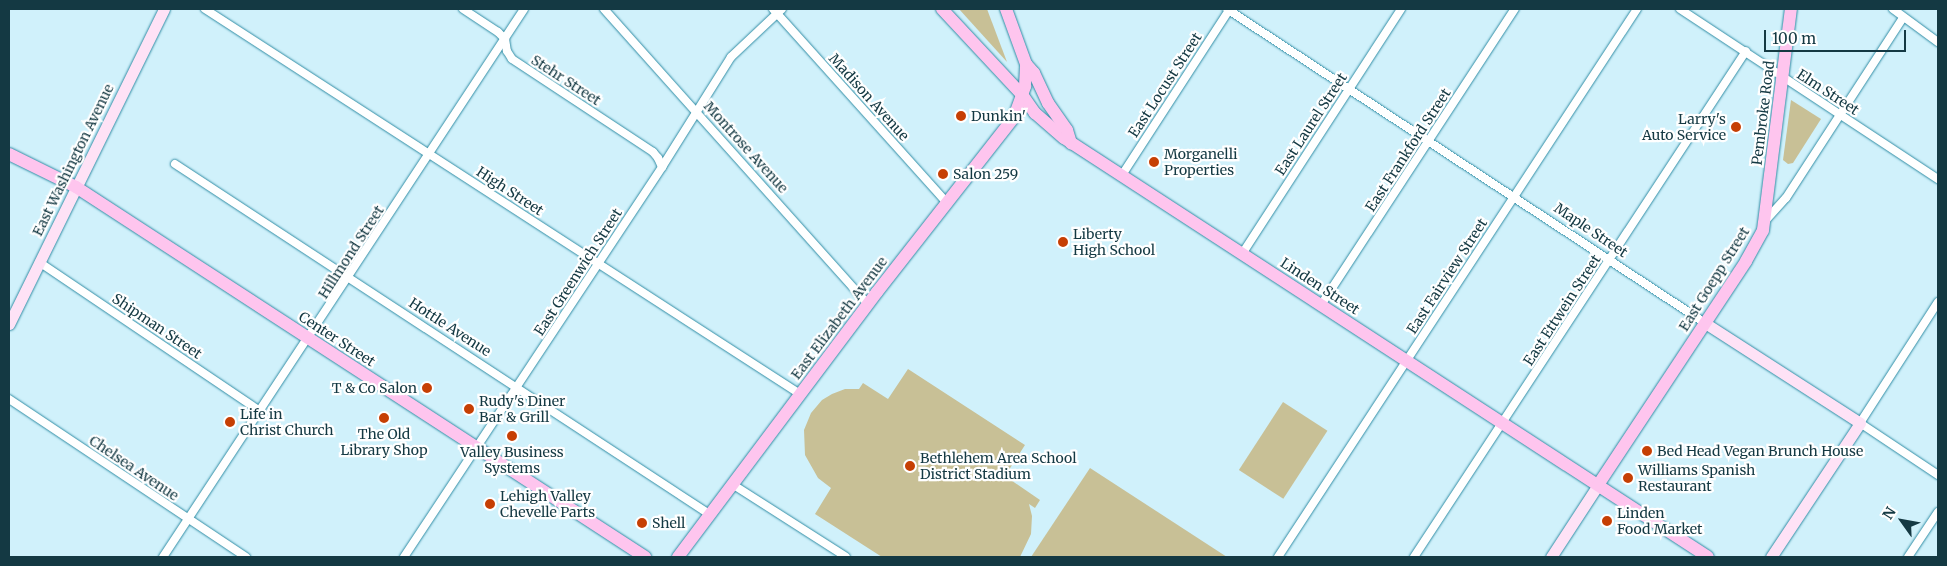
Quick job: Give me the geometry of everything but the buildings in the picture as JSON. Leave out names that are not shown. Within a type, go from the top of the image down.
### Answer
[{"type":"main road","name":"Linden Street","points":[[942,9],[1022,96],[1035,113],[1071,143],[1708,557]]},
{"type":"main road","points":[[1006,9],[1026,64],[1034,72],[1050,107],[1067,130],[1071,143]]},
{"type":"main road","name":"Pembroke Road","points":[[1765,221],[1791,9]]},
{"type":"main road","name":"East Elizabeth Avenue","points":[[678,557],[868,304],[1014,117],[1025,86],[1026,64]]},
{"type":"main road","name":"Center Street","points":[[9,154],[76,187],[645,557]]},
{"type":"main road","name":"East Goepp Street","points":[[1598,485],[1746,261],[1759,239],[1765,221]]},
{"type":"street","name":"East Washington Avenue","points":[[9,324],[164,9]]},
{"type":"street","name":"High Street","points":[[205,9],[800,394]]},
{"type":"street","name":"Stehr Street","points":[[462,9],[498,32],[505,39],[507,51],[512,59],[653,152],[662,167]]},
{"type":"street","name":"Hillmond Street","points":[[163,557],[350,277],[524,9]]},
{"type":"street","name":"Montrose Avenue","points":[[604,9],[868,304]]},
{"type":"street","name":"Maple Street","points":[[1228,9],[1705,324],[1938,475]]},
{"type":"street","name":"East Locust Street","points":[[1122,175],[1228,9]]},
{"type":"street","name":"East Laurel Street","points":[[1242,254],[1401,9]]},
{"type":"street","name":"East Frankford Street","points":[[1321,305],[1515,9]]},
{"type":"street","name":"East Fairview Street","points":[[1278,557],[1637,9]]},
{"type":"street","name":"Elm Street","points":[[1680,9],[1938,178]]},
{"type":"street","points":[[1893,9],[1938,42]]},
{"type":"street","name":"East Greenwich Street","points":[[404,557],[478,448],[662,167],[731,57],[777,10]]},
{"type":"street","name":"Madison Avenue","points":[[777,10],[946,202]]},
{"type":"street","name":"East Goepp Street","points":[[1765,221],[1786,198],[1903,18]]},
{"type":"street","name":"East Ettwein Street","points":[[1414,557],[1746,51]]},
{"type":"street","name":"Hottle Avenue","points":[[175,164],[518,387],[709,514]]},
{"type":"street","name":"Shipman Street","points":[[39,262],[260,411]]},
{"type":"street","points":[[1771,557],[1938,302]]},
{"type":"street","name":"Chelsea Avenue","points":[[9,399],[246,557]]},
{"type":"street","points":[[732,484],[846,557]]},
{"type":"street","name":"East Goepp Street","points":[[1550,557],[1598,485]]},
{"type":"street","points":[[1908,557],[1938,512]]},
{"type":"shaded area","points":[[959,9],[987,9],[1007,62]]},
{"type":"shaded area","points":[[1791,100],[1821,119],[1793,163],[1788,164],[1783,160]]},
{"type":"shaded area","name":"Bethlehem Area School District Stadium","points":[[908,369],[1025,445],[1005,476],[1040,500],[1035,508],[1029,504],[1032,516],[1031,534],[1020,557],[882,557],[815,514],[831,488],[818,478],[805,455],[804,430],[811,413],[822,400],[832,394],[845,389],[859,389],[863,383],[888,399]]},
{"type":"shaded area","points":[[1283,402],[1327,431],[1283,499],[1239,470]]},
{"type":"shaded area","points":[[1090,468],[1227,557],[1031,557]]},
{"type":"place","name":"Dunkin'","points":[[961,116]]},
{"type":"place","name":"Larry's Auto Service","points":[[1736,127]]},
{"type":"place","name":"Morganelli Properties","points":[[1154,162]]},
{"type":"place","name":"Salon 259","points":[[943,174]]},
{"type":"place","name":"Liberty High School","points":[[1063,242]]},
{"type":"place","name":"T & Co Salon","points":[[427,388]]},
{"type":"place","name":"Rudy's Diner Bar & Grill","points":[[469,409]]},
{"type":"place","name":"The Old Library Shop","points":[[384,418]]},
{"type":"place","name":"Life in Christ Church","points":[[230,422]]},
{"type":"place","name":"Valley Business Systems","points":[[512,436]]},
{"type":"place","name":"Bed Head Vegan Brunch House","points":[[1647,451]]},
{"type":"place","name":"Bethlehem Area School District Stadium","points":[[910,466]]},
{"type":"place","name":"Williams Spanish Restaurant","points":[[1628,478]]},
{"type":"place","name":"Lehigh Valley Chevelle Parts","points":[[490,504]]},
{"type":"place","name":"Linden Food Market","points":[[1607,521]]},
{"type":"place","name":"Shell","points":[[642,523]]}]
